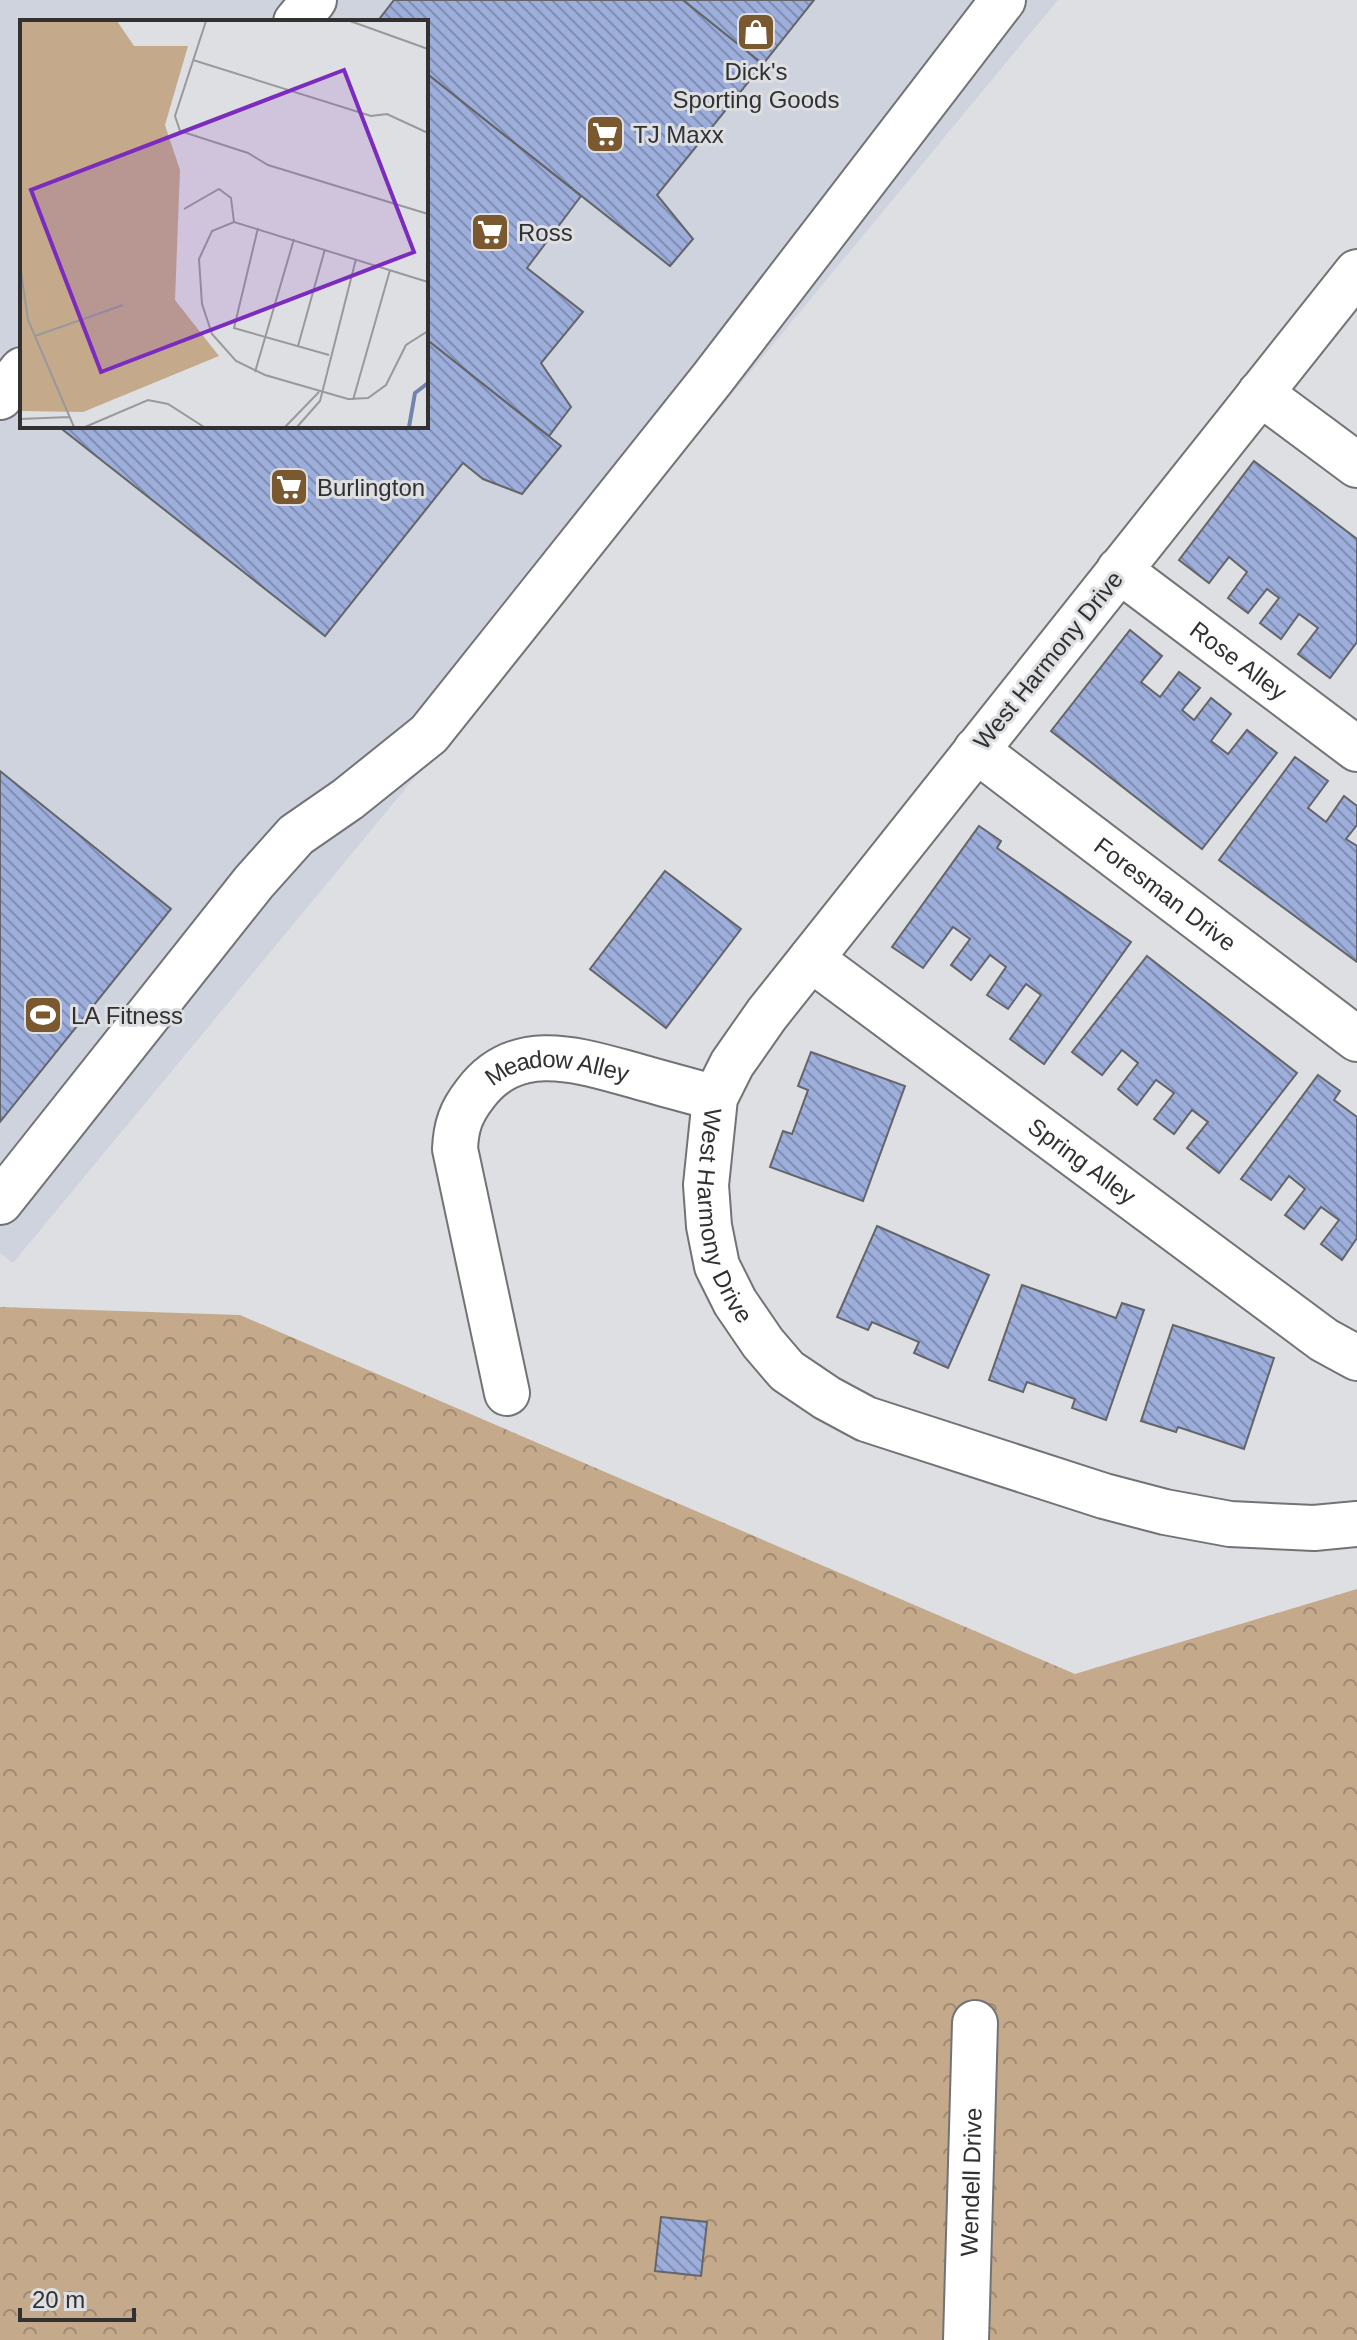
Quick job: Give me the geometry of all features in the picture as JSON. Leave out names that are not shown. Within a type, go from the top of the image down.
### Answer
[{"type":"street","points":[[298,20],[314,0]]},
{"type":"street","points":[[0,1202],[254,882],[296,835],[348,799],[429,734],[712,379],[1003,0]]},
{"type":"street","name":"West Harmony Drive","points":[[1357,272],[767,1014],[732,1064],[715,1098],[706,1185],[709,1226],[717,1266],[735,1302],[763,1343],[787,1371],[866,1419],[1104,1496],[1165,1512],[1230,1524],[1314,1528],[1357,1524]]},
{"type":"street","points":[[0,397],[20,372]]},
{"type":"street","points":[[1260,393],[1357,465]]},
{"type":"street","name":"Rose Alley","points":[[1119,570],[1357,749]]},
{"type":"street","name":"Foresman Drive","points":[[976,750],[1357,1039]]},
{"type":"street","name":"Spring Alley","points":[[811,959],[1324,1340],[1357,1358]]},
{"type":"street","name":"Meadow Alley","points":[[507,1393],[455,1149],[456,1128],[463,1110],[483,1084],[502,1069],[526,1060],[550,1057],[580,1060],[715,1098]]},
{"type":"street","name":"Wendell Drive","points":[[966,2340],[975,2023]]},
{"type":"shaded area","points":[[0,0],[1058,0],[13,1263],[0,1253]]},
{"type":"green space","points":[[0,1307],[240,1315],[1075,1674],[1357,1589],[1357,2340],[0,2340]]},
{"type":"building","name":"TJ Maxx","points":[[394,0],[683,0],[763,64],[657,195],[693,239],[670,266],[428,75],[428,20],[379,20]]},
{"type":"building","name":"Dick's Sporting Goods","points":[[683,0],[814,0],[763,64]]},
{"type":"building","name":"Ross","points":[[428,75],[581,196],[527,268],[583,312],[541,363],[571,407],[549,436],[428,341]]},
{"type":"building","name":"Burlington","points":[[428,341],[561,446],[522,494],[483,479],[463,463],[325,636],[61,428],[428,428]]},
{"type":"building","points":[[1254,461],[1357,539],[1357,642],[1330,678],[1298,654],[1318,628],[1299,614],[1281,639],[1260,623],[1279,598],[1267,589],[1248,613],[1228,598],[1247,572],[1229,557],[1209,583],[1179,560]]},
{"type":"building","points":[[1130,630],[1162,656],[1141,682],[1160,697],[1179,672],[1200,688],[1182,710],[1194,720],[1211,698],[1231,714],[1211,741],[1228,754],[1247,730],[1277,753],[1202,849],[1051,731]]},
{"type":"building","points":[[1295,757],[1328,781],[1308,808],[1326,822],[1344,796],[1357,806],[1357,825],[1346,839],[1357,846],[1357,962],[1219,860]]},
{"type":"building","name":"LA Fitness","points":[[0,771],[171,909],[0,1122]]},
{"type":"building","points":[[979,826],[1001,841],[997,848],[1131,942],[1044,1064],[1010,1039],[1041,995],[1026,984],[1008,1009],[987,995],[1006,967],[990,955],[971,980],[951,965],[970,939],[953,927],[923,968],[892,947]]},
{"type":"building","points":[[665,871],[741,929],[666,1028],[590,969]]},
{"type":"building","points":[[1147,956],[1297,1073],[1219,1173],[1187,1148],[1208,1122],[1192,1110],[1174,1134],[1154,1119],[1174,1093],[1156,1080],[1137,1105],[1118,1089],[1138,1063],[1122,1050],[1102,1075],[1072,1052]]},
{"type":"building","points":[[811,1052],[905,1086],[863,1201],[770,1167],[783,1131],[792,1134],[808,1090],[798,1086]]},
{"type":"building","points":[[1318,1075],[1340,1091],[1334,1100],[1357,1117],[1357,1238],[1342,1260],[1321,1244],[1339,1220],[1321,1207],[1304,1229],[1285,1215],[1305,1189],[1289,1176],[1271,1200],[1241,1179]]},
{"type":"building","points":[[877,1226],[989,1275],[948,1368],[914,1353],[919,1342],[872,1322],[868,1330],[837,1317]]},
{"type":"building","points":[[1022,1285],[1116,1318],[1122,1303],[1144,1310],[1106,1420],[1072,1408],[1075,1399],[1027,1382],[1023,1392],[989,1380]]},
{"type":"building","points":[[1173,1325],[1274,1358],[1244,1449],[1178,1427],[1176,1432],[1141,1421]]},
{"type":"building","points":[[661,2217],[707,2222],[701,2276],[655,2271]]},
{"type":"place","name":"Dick's Sporting Goods","points":[[756,32]]},
{"type":"place","name":"TJ Maxx","points":[[605,134]]},
{"type":"place","name":"Ross","points":[[490,232]]},
{"type":"place","name":"Burlington","points":[[289,487]]},
{"type":"place","name":"LA Fitness","points":[[43,1015]]}]
